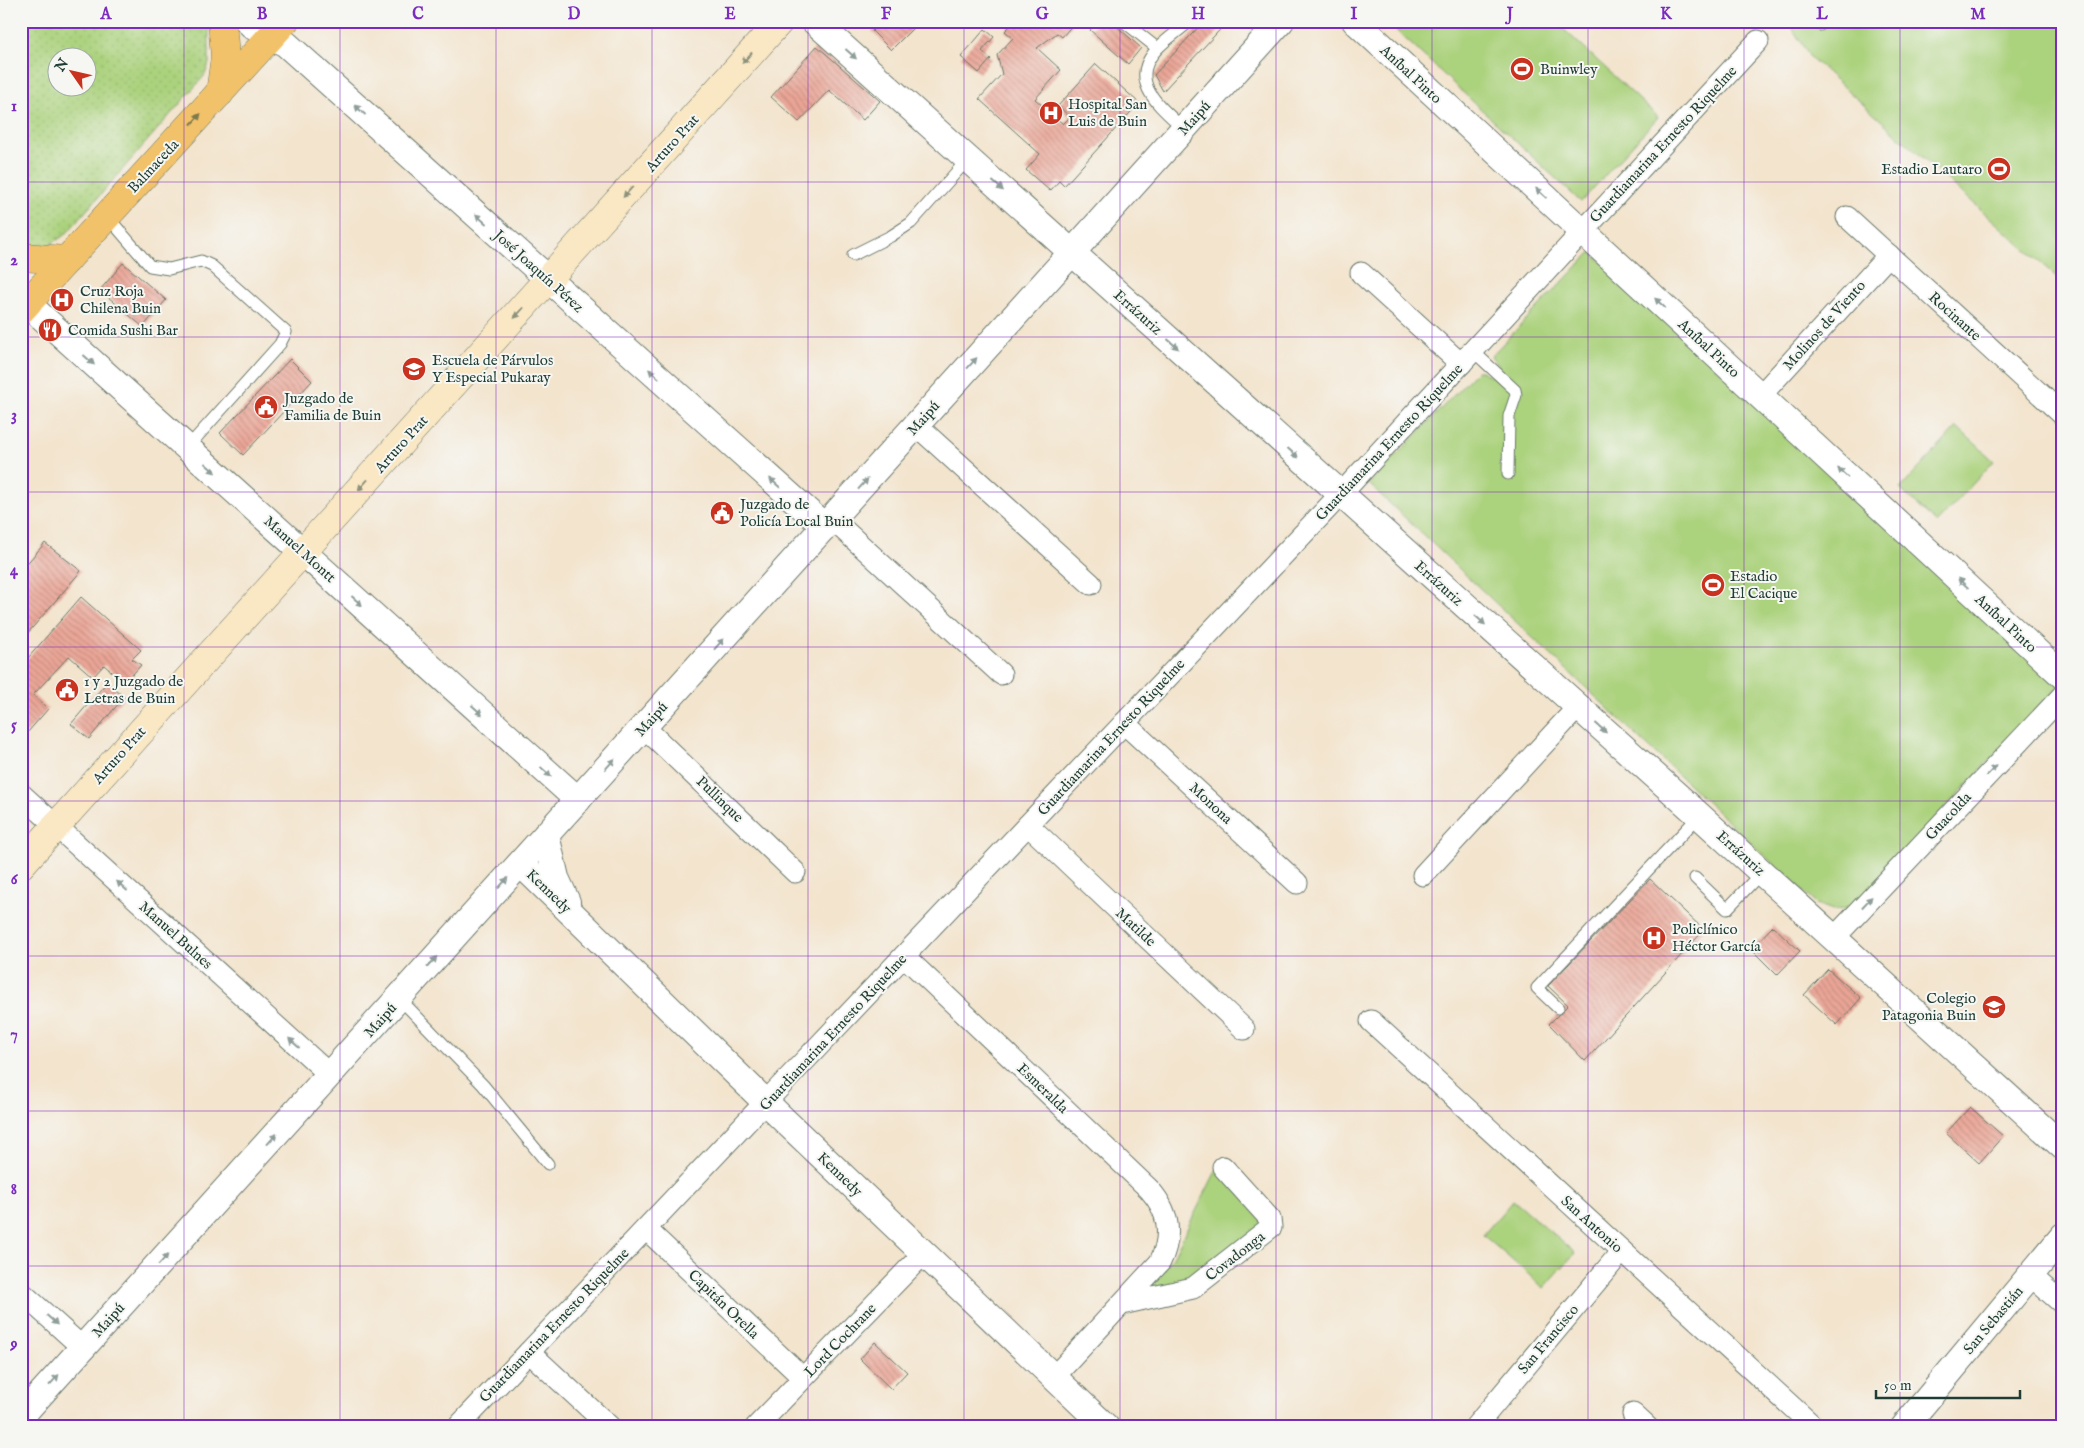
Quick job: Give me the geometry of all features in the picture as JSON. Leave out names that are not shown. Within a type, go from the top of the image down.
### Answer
[{"type":"main road","points":[[220,93],[225,57],[222,21]]},
{"type":"main road","name":"Arturo Prat","points":[[21,865],[780,21]]},
{"type":"main road","name":"Balmaceda","points":[[23,304],[68,260],[278,29]]},
{"type":"main road","points":[[21,257],[68,260]]},
{"type":"street","name":"José Joaquín Pérez","points":[[248,21],[278,29],[286,44],[549,280],[828,523]]},
{"type":"street","name":"Errázuriz","points":[[814,21],[1762,872],[2063,1146]]},
{"type":"street","name":"Maipú","points":[[21,1416],[1281,21]]},
{"type":"street","name":"Aníbal Pinto","points":[[1355,21],[1760,396],[2060,668]]},
{"type":"street","name":"Guardiamarina Ernesto Riquelme","points":[[458,1427],[1340,495],[1758,41]]},
{"type":"street","name":"Rocinante","points":[[1847,217],[2063,414]]},
{"type":"street","name":"Molinos de Viento","points":[[1760,396],[1889,255]]},
{"type":"street","points":[[1361,273],[1467,357]]},
{"type":"street","name":"Manuel Montt","points":[[23,304],[187,448],[578,800]]},
{"type":"street","points":[[916,425],[1091,584]]},
{"type":"street","points":[[828,523],[1001,674]]},
{"type":"street","name":"Guacolda","points":[[1834,938],[2063,695]]},
{"type":"street","points":[[1423,875],[1578,707]]},
{"type":"street","name":"Monona","points":[[1124,724],[1297,883]]},
{"type":"street","name":"Pullinque","points":[[644,727],[795,872]]},
{"type":"street","name":"Manuel Bulnes","points":[[21,794],[330,1075]]},
{"type":"street","name":"Matilde","points":[[1028,825],[1244,1029]]},
{"type":"street","name":"Kennedy","points":[[546,835],[556,878],[577,918]]},
{"type":"street","name":"Kennedy","points":[[521,864],[766,1102],[1106,1427]]},
{"type":"street","name":"Esmeralda","points":[[904,956],[1149,1189],[1163,1207],[1169,1228],[1167,1246],[1160,1262],[1122,1304]]},
{"type":"street","name":"San Antonio","points":[[1371,1021],[1814,1427]]},
{"type":"street","name":"Covadonga","points":[[1122,1304],[1193,1288],[1271,1227],[1270,1219],[1223,1167]]},
{"type":"street","name":"Capitán Orella","points":[[646,1229],[803,1378]]},
{"type":"street","name":"San Sebastián","points":[[1904,1427],[2063,1236]]},
{"type":"street","name":"San Francisco","points":[[1475,1427],[1622,1251]]},
{"type":"street","name":"Lord Cochrane","points":[[756,1427],[924,1253]]},
{"type":"street","points":[[2030,1275],[2063,1304]]},
{"type":"street","points":[[21,1292],[83,1348]]},
{"type":"street","points":[[1054,1376],[1122,1304]]},
{"type":"street","points":[[529,1352],[610,1427]]},
{"type":"lane","points":[[1123,21],[1157,48]]},
{"type":"lane","points":[[1184,129],[1158,104],[1146,85],[1147,64],[1157,48],[1190,21]]},
{"type":"lane","points":[[853,255],[891,236],[911,223],[968,159]]},
{"type":"lane","points":[[107,216],[150,266],[161,269],[202,261],[207,263],[269,315],[286,332],[280,344],[187,448]]},
{"type":"lane","points":[[1467,357],[1515,390],[1516,395],[1509,416],[1508,474]]},
{"type":"lane","points":[[1558,1008],[1537,988],[1699,816]]},
{"type":"lane","points":[[1695,878],[1727,909],[1762,872]]},
{"type":"lane","points":[[399,998],[482,1085],[548,1164]]},
{"type":"green space","points":[[21,21],[209,21],[209,63],[205,75],[66,234],[50,245],[21,248]]},
{"type":"green space","name":"Buinwley","points":[[1386,21],[1555,21],[1658,117],[1581,202]]},
{"type":"green space","name":"Estadio Lautaro","points":[[1788,21],[2063,21],[2063,283],[1809,56]]},
{"type":"green space","name":"Estadio El Cacique","points":[[1591,252],[2060,685],[1851,909],[1833,910],[1816,904],[1369,484],[1477,371],[1482,371],[1491,377],[1500,368],[1491,356]]},
{"type":"green space","points":[[1957,427],[1994,461],[1937,523],[1900,489]]},
{"type":"green space","points":[[1218,1167],[1267,1223],[1184,1284],[1147,1292],[1173,1257]]},
{"type":"green space","points":[[1513,1200],[1575,1253],[1544,1288],[1483,1235]]},
{"type":"building","points":[[881,21],[920,21],[891,50],[872,31]]},
{"type":"building","points":[[1015,21],[1076,21],[1062,37],[1057,33],[1037,48],[1061,70],[1035,99],[1063,124],[1070,117],[1058,106],[1096,64],[1139,103],[1064,186],[1059,181],[1050,191],[1026,170],[1040,154],[979,99],[1002,74],[997,55],[1013,38],[1005,31]]},
{"type":"building","points":[[1098,21],[1111,21],[1141,48],[1128,64],[1090,30]]},
{"type":"building","points":[[1204,21],[1228,21],[1163,91],[1154,75]]},
{"type":"building","points":[[985,29],[994,37],[982,51],[991,59],[979,73],[961,57]]},
{"type":"building","points":[[817,46],[880,101],[863,120],[829,90],[799,122],[771,97]]},
{"type":"building","points":[[123,263],[166,300],[143,327],[100,290]]},
{"type":"building","name":"Juzgado de Familia de Buin","points":[[290,359],[312,381],[243,455],[220,433]]},
{"type":"building","points":[[45,543],[81,571],[21,641],[21,570]]},
{"type":"building","points":[[81,597],[141,650],[132,659],[141,665],[125,683],[104,665],[93,677],[69,656],[33,695],[48,709],[27,733],[21,728],[21,666]]},
{"type":"building","points":[[107,682],[124,697],[89,739],[71,724]]},
{"type":"building","name":"Policlínico Héctor García","points":[[1650,879],[1704,930],[1585,1061],[1549,1024],[1568,1005],[1548,986]]},
{"type":"building","points":[[1773,926],[1800,951],[1777,975],[1751,949]]},
{"type":"building","points":[[1828,969],[1861,998],[1837,1025],[1804,995]]},
{"type":"building","points":[[1970,1107],[2003,1136],[1979,1163],[1946,1133]]},
{"type":"building","points":[[875,1342],[907,1372],[891,1389],[860,1359]]},
{"type":"place","name":"Buinwley","points":[[1522,69]]},
{"type":"place","name":"Hospital San Luis de Buin","points":[[1051,113]]},
{"type":"place","name":"Estadio Lautaro","points":[[1999,169]]},
{"type":"place","name":"Cruz Roja Chilena Buin","points":[[62,300]]},
{"type":"place","name":"Comida Sushi Bar","points":[[50,330]]},
{"type":"place","name":"Escuela de Párvulos Y Especial Pukaray","points":[[414,369]]},
{"type":"place","name":"Juzgado de Familia de Buin","points":[[266,407]]},
{"type":"place","name":"Juzgado de Policía Local Buin","points":[[722,513]]},
{"type":"place","name":"Estadio El Cacique","points":[[1713,585]]},
{"type":"place","name":"1 y 2 Juzgado de Letras de Buin","points":[[67,690]]},
{"type":"place","name":"Policlínico Héctor García","points":[[1654,938]]},
{"type":"place","name":"Colegio Patagonia Buin","points":[[1994,1007]]}]
